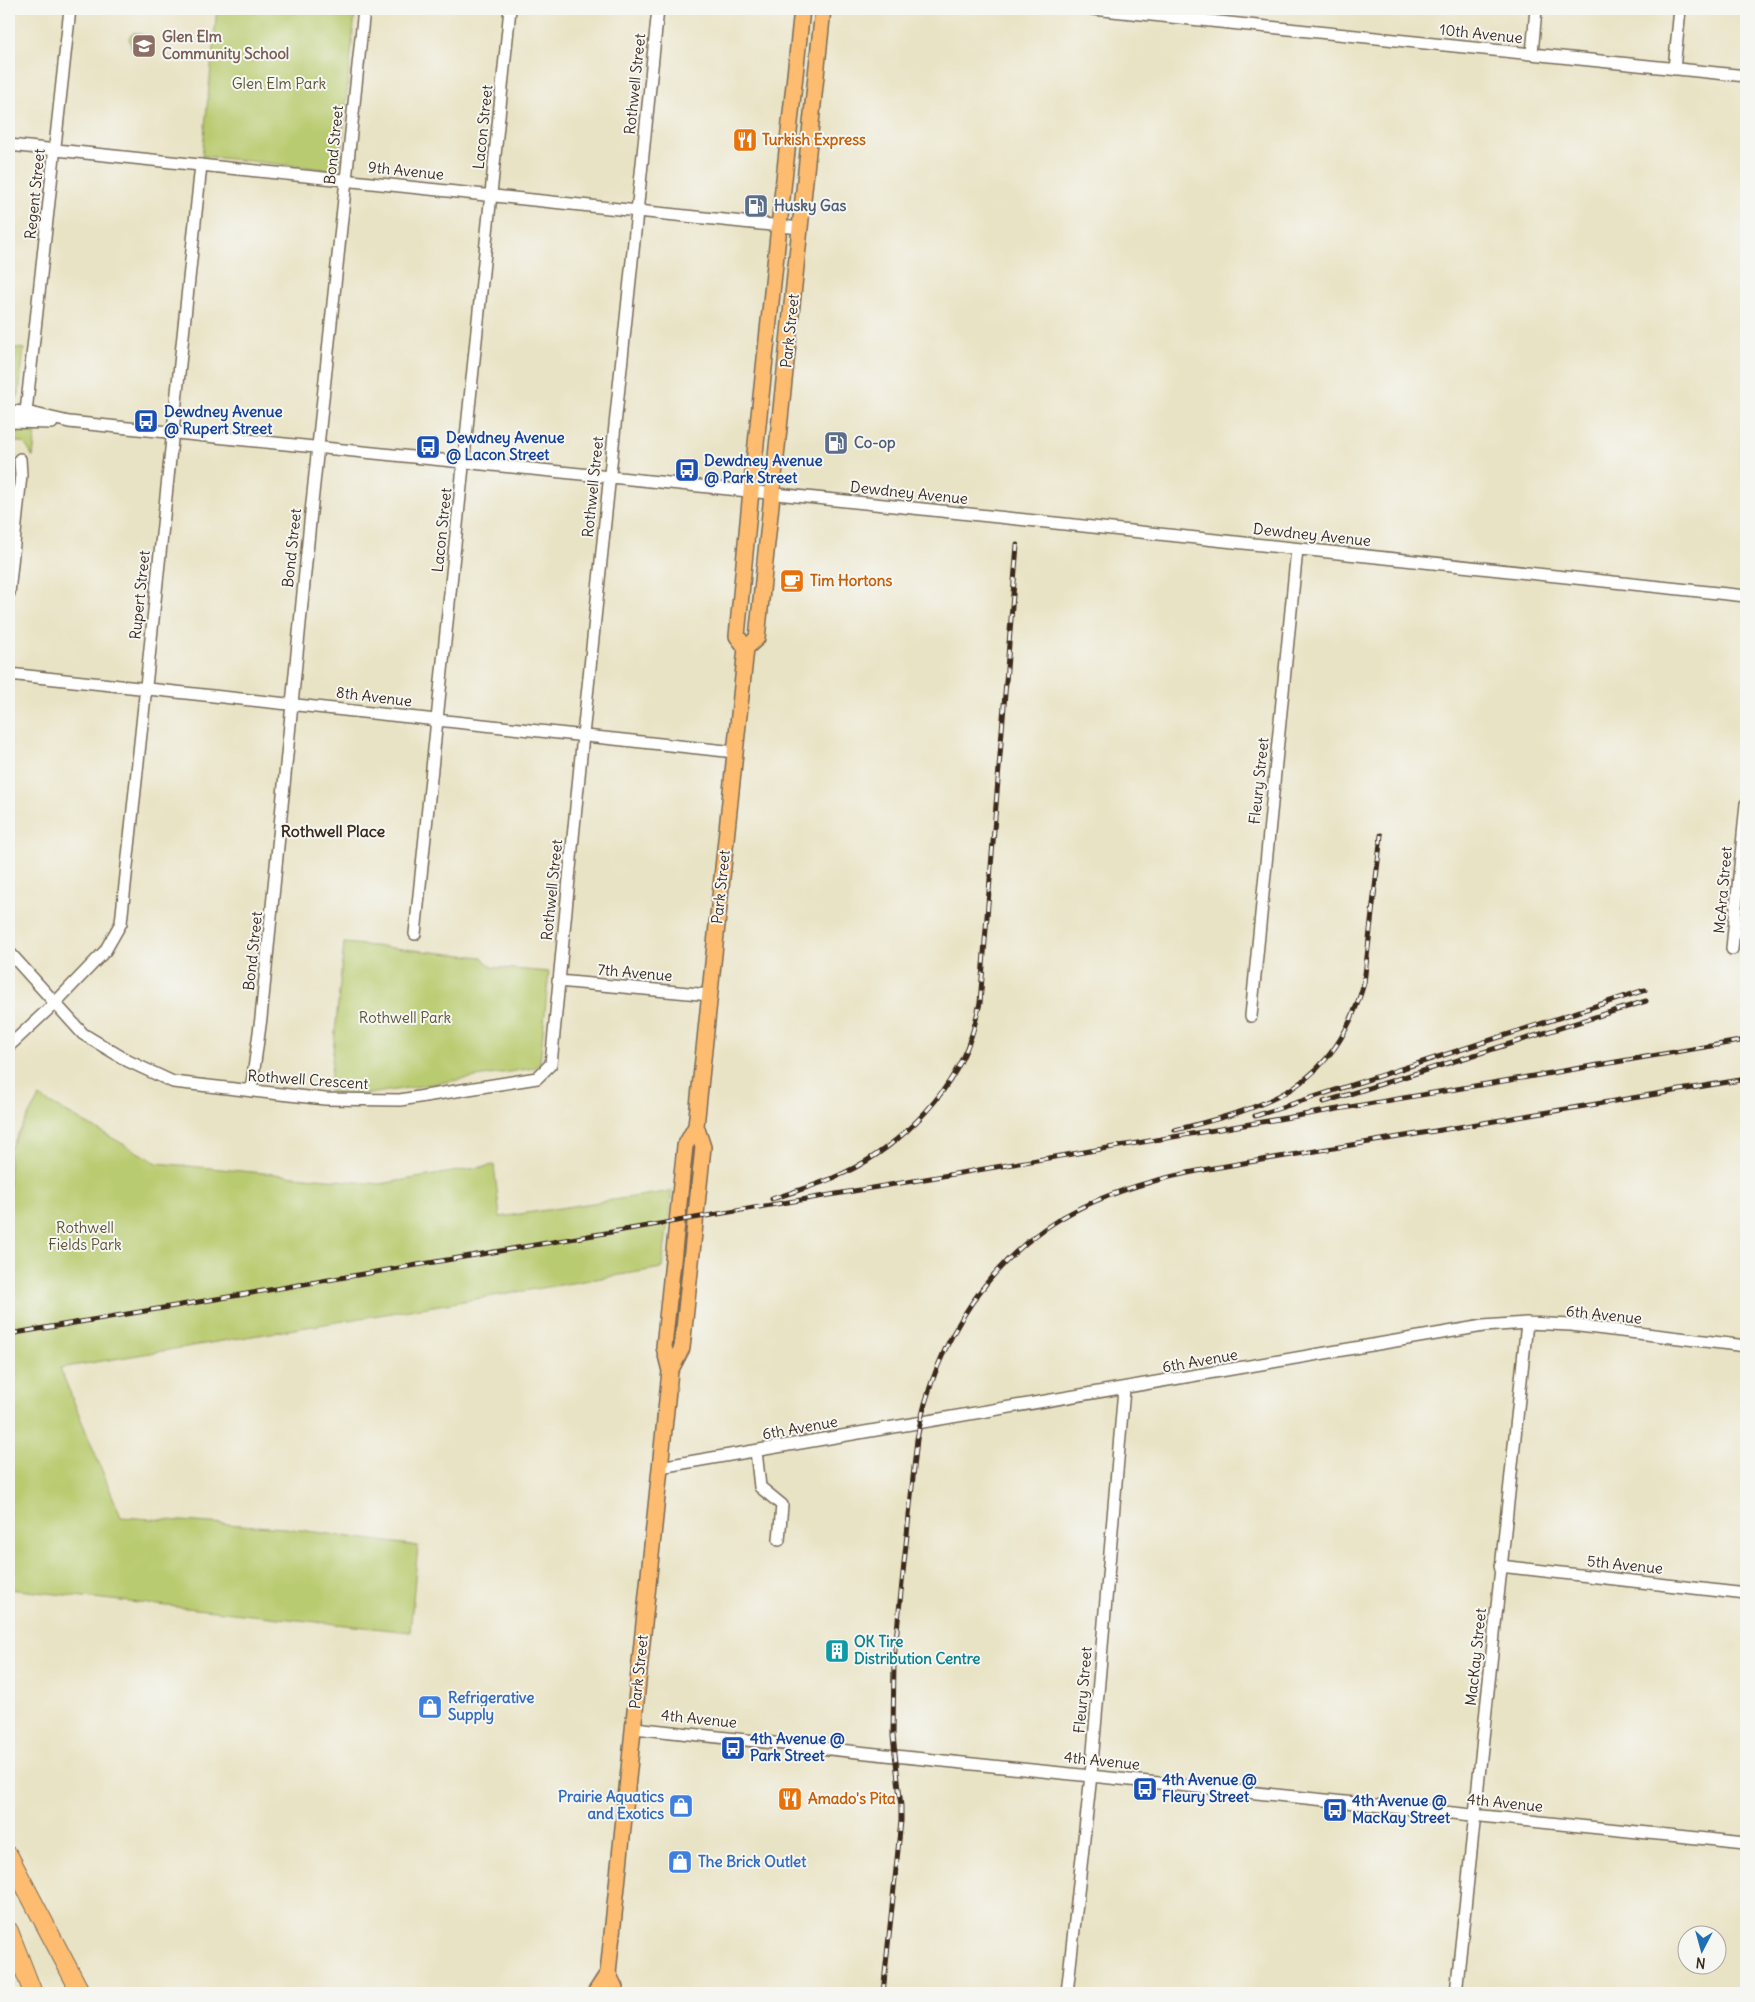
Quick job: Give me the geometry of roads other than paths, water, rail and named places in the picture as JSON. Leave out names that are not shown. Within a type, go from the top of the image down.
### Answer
[{"type":"highway","points":[[9,1856],[82,1993]]},
{"type":"highway","points":[[9,1931],[33,1993]]},
{"type":"main road","name":"Park Street","points":[[746,648],[737,636],[802,9]]},
{"type":"main road","name":"Park Street","points":[[595,1993],[608,1973],[670,1371],[664,1347],[685,1146],[696,1126],[746,648],[756,638],[823,9]]},
{"type":"main road","name":"Park Street","points":[[608,1973],[615,1988],[615,1993]]},
{"type":"street","name":"Regent Street","points":[[26,412],[70,9]]},
{"type":"street","name":"Bond Street","points":[[251,1091],[261,1018],[364,9]]},
{"type":"street","name":"Lacon Street","points":[[415,934],[465,463],[510,9]]},
{"type":"street","name":"Rothwell Street","points":[[560,968],[658,9]]},
{"type":"street","name":"10th Avenue","points":[[1092,9],[1746,76]]},
{"type":"street","points":[[1532,54],[1536,9]]},
{"type":"street","points":[[1674,69],[1680,9]]},
{"type":"street","name":"9th Avenue","points":[[9,145],[800,228]]},
{"type":"street","name":"Rupert Street","points":[[9,1046],[54,1004],[105,951],[121,923],[201,165]]},
{"type":"street","name":"Dewdney Avenue","points":[[9,411],[26,412],[69,422]]},
{"type":"street","name":"Dewdney Avenue","points":[[9,422],[69,422],[1746,596]]},
{"type":"street","points":[[9,593],[21,474],[20,459]]},
{"type":"street","name":"Fleury Street","points":[[1251,1016],[1297,549]]},
{"type":"street","name":"8th Avenue","points":[[9,674],[735,752]]},
{"type":"street","name":"McAra Street","points":[[1732,949],[1746,804]]},
{"type":"street","name":"Rothwell Crescent","points":[[9,952],[83,1034],[128,1061],[173,1082],[325,1100],[400,1100],[538,1078],[551,1064],[560,968]]},
{"type":"street","name":"7th Avenue","points":[[558,981],[710,995]]},
{"type":"street","name":"6th Avenue","points":[[660,1467],[1483,1326],[1526,1323],[1571,1325],[1746,1346]]},
{"type":"street","name":"MacKay Street","points":[[1456,1993],[1526,1323]]},
{"type":"street","name":"Fleury Street","points":[[1067,1993],[1091,1775],[1124,1389]]},
{"type":"street","points":[[756,1450],[760,1487],[782,1505],[779,1540]]},
{"type":"street","name":"5th Avenue","points":[[1500,1566],[1746,1594]]},
{"type":"street","name":"4th Avenue","points":[[634,1728],[1746,1843]]},
{"type":"railway","points":[[772,1199],[833,1178],[877,1154],[897,1139],[917,1121],[949,1082],[962,1060],[971,1037],[980,1003],[1017,545]]},
{"type":"railway","points":[[1175,1130],[1241,1112],[1269,1101],[1294,1087],[1316,1069],[1335,1047],[1351,1018],[1364,983],[1381,835]]},
{"type":"railway","points":[[1255,1116],[1645,990]]},
{"type":"railway","points":[[1324,1102],[1646,1001]]},
{"type":"railway","points":[[9,1334],[1746,1040]]},
{"type":"railway","points":[[883,1993],[901,1821],[893,1736],[894,1659],[917,1439],[925,1403],[937,1368],[953,1335],[972,1303],[994,1274],[1020,1248],[1049,1226],[1082,1207],[1128,1189],[1159,1180],[1208,1169],[1746,1079]]},
{"type":"place","name":"Glen Elm Community School","points":[[144,46]]},
{"type":"place","name":"Turkish Express","points":[[745,140]]},
{"type":"place","name":"Husky Gas","points":[[756,206]]},
{"type":"place","name":"Dewdney Avenue @ Rupert Street","points":[[146,421]]},
{"type":"place","name":"Co-op","points":[[836,443]]},
{"type":"place","name":"Dewdney Avenue @ Lacon Street","points":[[428,447]]},
{"type":"place","name":"Dewdney Avenue @ Park Street","points":[[687,470]]},
{"type":"place","name":"Tim Hortons","points":[[792,581]]},
{"type":"place","name":"OK Tire Distribution Centre","points":[[837,1651]]},
{"type":"place","name":"Refrigerative Supply","points":[[430,1707]]},
{"type":"place","name":"4th Avenue @ Park Street","points":[[733,1748]]},
{"type":"place","name":"4th Avenue @ Fleury Street","points":[[1145,1789]]},
{"type":"place","name":"Amado's Pita","points":[[790,1799]]},
{"type":"place","name":"Prairie Aquatics and Exotics","points":[[681,1806]]},
{"type":"place","name":"4th Avenue @ MacKay Street","points":[[1335,1810]]},
{"type":"place","name":"The Brick Outlet","points":[[680,1862]]},
{"type":"district","name":"Rothwell Place","points":[[333,831]]},
{"type":"park label","name":"Glen Elm Park","points":[[279,84]]},
{"type":"park label","name":"Rothwell Park","points":[[405,1018]]},
{"type":"park label","name":"Rothwell Fields Park","points":[[85,1236]]}]
